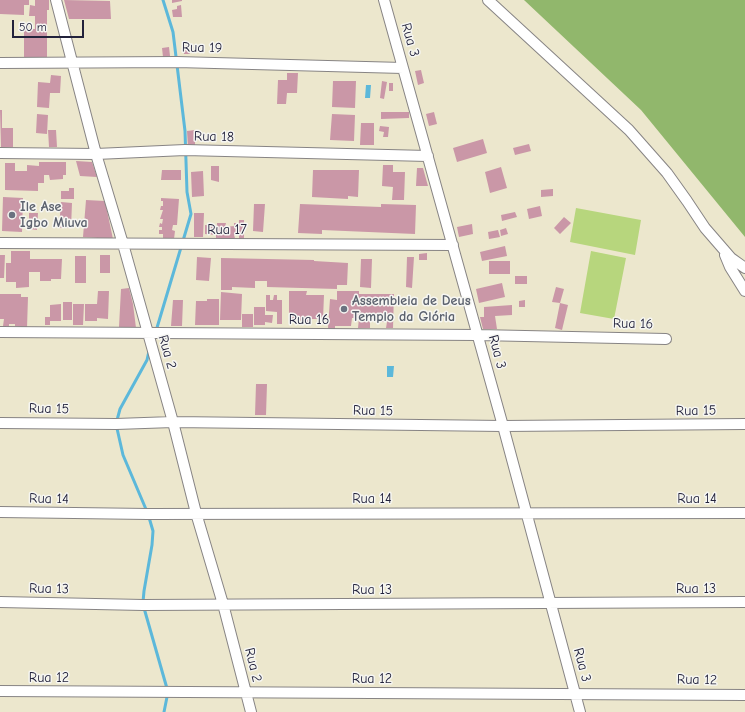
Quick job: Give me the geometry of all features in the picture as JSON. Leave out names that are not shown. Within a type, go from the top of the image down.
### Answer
[{"type":"street","name":"Rua 2","points":[[56,0],[96,154],[123,244],[196,513],[223,604],[251,712]]},
{"type":"street","name":"Rua 3","points":[[384,0],[478,335],[580,712]]},
{"type":"street","points":[[488,0],[629,130],[667,173],[705,228],[720,246],[731,258],[745,268]]},
{"type":"street","name":"Rua 19","points":[[0,63],[177,62],[403,68]]},
{"type":"street","name":"Rua 18","points":[[0,153],[96,154],[185,150],[428,156]]},
{"type":"street","name":"Rua 17","points":[[0,243],[453,245]]},
{"type":"street","points":[[720,246],[730,267],[745,290]]},
{"type":"street","name":"Rua 16","points":[[0,332],[478,335],[666,339]]},
{"type":"street","name":"Rua 15","points":[[0,423],[116,424],[172,422],[503,426],[745,424]]},
{"type":"street","name":"Rua 14","points":[[0,512],[745,514]]},
{"type":"street","name":"Rua 13","points":[[0,602],[143,604],[551,604],[745,602]]},
{"type":"street","name":"Rua 12","points":[[0,692],[246,694],[745,694]]},
{"type":"green space","points":[[524,0],[745,0],[745,237],[641,110]]},
{"type":"green space","points":[[576,208],[641,220],[635,255],[570,242]]},
{"type":"green space","points":[[591,251],[626,258],[614,319],[580,313]]},
{"type":"water","points":[[366,85],[371,85],[370,98],[365,98]]},
{"type":"water","points":[[387,366],[394,366],[393,377],[387,377]]},
{"type":"building","points":[[0,0],[29,0],[29,5],[24,5],[24,15],[0,14]]},
{"type":"building","points":[[35,0],[49,0],[49,10],[47,10],[47,58],[34,57],[34,59],[24,59],[24,29],[35,29],[35,16],[29,16],[30,5],[35,6]]},
{"type":"building","points":[[64,0],[110,1],[111,19],[69,19]]},
{"type":"building","points":[[172,0],[182,0],[182,1],[172,3]]},
{"type":"building","points":[[181,5],[182,17],[173,17],[172,10],[177,9],[177,6]]},
{"type":"building","points":[[189,45],[190,54],[184,54],[183,46]]},
{"type":"building","points":[[169,47],[170,56],[163,57],[162,48]]},
{"type":"building","points":[[421,70],[424,83],[418,85],[415,71]]},
{"type":"building","points":[[287,73],[298,73],[297,93],[287,93],[286,104],[277,104],[278,80],[287,80]]},
{"type":"building","points":[[51,75],[61,76],[60,93],[50,93],[49,108],[37,107],[38,82],[50,83]]},
{"type":"building","points":[[333,81],[356,81],[355,108],[332,107]]},
{"type":"building","points":[[382,81],[387,82],[384,99],[380,98]]},
{"type":"building","points":[[389,83],[393,83],[393,91],[389,91]]},
{"type":"building","points":[[0,110],[2,110],[2,128],[13,128],[13,147],[1,147]]},
{"type":"building","points":[[381,112],[409,112],[409,118],[381,119]]},
{"type":"building","points":[[434,112],[437,124],[429,126],[426,114]]},
{"type":"building","points":[[37,114],[48,115],[47,134],[36,133]]},
{"type":"building","points":[[332,114],[355,115],[354,141],[330,140]]},
{"type":"building","points":[[361,123],[374,123],[374,145],[360,145]]},
{"type":"building","points":[[380,126],[389,127],[388,137],[383,137],[384,132],[379,131]]},
{"type":"building","points":[[48,130],[56,130],[57,147],[49,147]]},
{"type":"building","points":[[195,130],[195,147],[188,147],[187,131]]},
{"type":"building","points":[[483,139],[487,153],[457,162],[453,148]]},
{"type":"building","points":[[529,144],[531,151],[515,155],[513,148]]},
{"type":"building","points":[[76,161],[92,162],[97,177],[80,176]]},
{"type":"building","points":[[39,162],[66,162],[66,175],[63,175],[63,179],[50,180],[49,175],[44,175],[44,183],[38,183],[38,191],[5,190],[5,163],[15,163],[15,171],[27,171],[27,165],[39,166]]},
{"type":"building","points":[[383,165],[393,165],[393,172],[405,172],[404,200],[392,200],[393,187],[382,186]]},
{"type":"building","points":[[211,166],[219,166],[219,182],[211,180]]},
{"type":"building","points":[[501,167],[507,188],[490,193],[485,172]]},
{"type":"building","points":[[417,168],[423,168],[428,186],[416,186]]},
{"type":"building","points":[[162,170],[181,170],[181,180],[161,180]]},
{"type":"building","points":[[313,170],[359,170],[358,197],[348,196],[348,199],[312,197]]},
{"type":"building","points":[[203,171],[204,196],[192,197],[191,172]]},
{"type":"building","points":[[69,188],[74,188],[74,199],[61,199],[61,191],[69,191]]},
{"type":"building","points":[[553,189],[553,196],[541,197],[541,190]]},
{"type":"building","name":"Ile Ase Igbo Miuva","points":[[3,197],[23,198],[22,232],[2,231]]},
{"type":"building","points":[[161,198],[179,199],[177,225],[173,225],[172,230],[175,231],[174,239],[163,238],[163,234],[159,234],[159,230],[162,230],[162,227],[159,227],[160,223],[162,224],[163,219],[160,219],[163,210],[160,210],[161,206],[163,206],[163,201],[161,201]]},
{"type":"building","points":[[86,200],[105,201],[113,239],[83,237]]},
{"type":"building","points":[[61,202],[72,203],[71,228],[59,228]]},
{"type":"building","points":[[254,204],[265,204],[263,232],[253,231]]},
{"type":"building","points":[[300,204],[381,207],[381,204],[416,205],[415,234],[322,230],[322,234],[298,233]]},
{"type":"building","points":[[540,206],[542,216],[529,219],[527,209]]},
{"type":"building","points":[[515,212],[517,217],[502,221],[501,215]]},
{"type":"building","points":[[29,213],[38,213],[37,230],[29,229]]},
{"type":"building","points":[[194,213],[204,213],[203,237],[194,237]]},
{"type":"building","points":[[564,217],[571,223],[560,234],[554,228]]},
{"type":"building","points":[[239,220],[244,220],[244,239],[239,239],[239,235],[234,235],[235,238],[216,239],[216,235],[205,234],[205,225],[217,226],[217,223],[226,223],[225,227],[234,226],[234,223],[239,223]]},
{"type":"building","points":[[472,224],[473,234],[459,237],[457,227]]},
{"type":"building","points":[[506,228],[508,234],[501,236],[500,230]]},
{"type":"building","points":[[498,230],[500,237],[489,239],[488,232]]},
{"type":"building","points":[[505,246],[507,256],[482,261],[480,252]]},
{"type":"building","points":[[11,251],[30,251],[30,259],[62,259],[61,279],[40,281],[40,272],[29,272],[29,287],[16,288],[16,282],[6,282],[6,263],[11,263]]},
{"type":"building","points":[[427,253],[427,260],[419,260],[419,254]]},
{"type":"building","points":[[0,255],[5,255],[4,278],[0,278]]},
{"type":"building","points":[[100,255],[110,255],[110,273],[100,273]]},
{"type":"building","points":[[75,256],[86,256],[86,283],[75,283]]},
{"type":"building","points":[[197,257],[211,258],[209,281],[196,280]]},
{"type":"building","points":[[407,257],[414,257],[412,288],[406,287]]},
{"type":"building","points":[[221,258],[314,260],[348,263],[347,285],[337,285],[337,289],[267,287],[267,281],[255,281],[255,288],[232,287],[232,290],[221,290]]},
{"type":"building","points":[[361,259],[372,259],[371,288],[360,287]]},
{"type":"building","points":[[489,261],[510,261],[510,274],[489,274]]},
{"type":"building","points":[[515,276],[527,276],[527,284],[515,284]]},
{"type":"building","points":[[502,283],[505,297],[479,303],[476,289]]},
{"type":"building","points":[[556,287],[564,289],[560,303],[552,302]]},
{"type":"building","points":[[129,288],[136,328],[119,327],[121,289]]},
{"type":"building","points":[[98,291],[109,291],[108,319],[97,318],[97,321],[85,321],[85,304],[97,304]]},
{"type":"building","points":[[289,291],[307,291],[306,295],[324,295],[323,319],[311,319],[311,325],[305,325],[306,321],[289,320]]},
{"type":"building","points":[[337,291],[359,291],[359,294],[394,294],[393,328],[386,328],[387,322],[376,322],[376,318],[370,318],[370,328],[358,328],[359,318],[352,318],[351,326],[335,326],[335,329],[328,328],[330,299],[337,300]]},
{"type":"building","points":[[221,292],[242,294],[241,320],[220,320]]},
{"type":"building","points":[[0,294],[21,294],[21,297],[28,297],[27,328],[15,326],[15,324],[3,326],[4,319],[0,319]]},
{"type":"building","points":[[266,295],[270,295],[270,300],[273,300],[274,295],[277,295],[277,300],[282,300],[282,324],[277,324],[277,312],[266,311]]},
{"type":"building","points":[[207,299],[219,299],[219,325],[195,325],[196,301],[207,301]]},
{"type":"building","points":[[173,300],[183,300],[182,326],[171,326]]},
{"type":"building","points":[[525,300],[525,307],[519,307],[519,301]]},
{"type":"building","points":[[63,302],[72,302],[72,320],[63,320]]},
{"type":"building","points":[[560,303],[568,305],[562,330],[555,328]]},
{"type":"building","points":[[61,304],[61,321],[50,321],[50,325],[45,325],[45,317],[50,317],[50,305]]},
{"type":"building","points":[[73,304],[84,304],[83,325],[73,325]]},
{"type":"building","points":[[512,305],[512,315],[495,316],[497,329],[483,329],[480,317],[484,317],[484,307]]},
{"type":"building","points":[[254,307],[265,307],[265,315],[273,315],[272,323],[265,322],[265,325],[254,325]]},
{"type":"building","points":[[242,314],[253,314],[253,327],[242,327]]},
{"type":"building","points":[[256,384],[267,384],[266,415],[255,415]]},
{"type":"waterway","points":[[156,331],[191,214],[187,192],[185,131],[173,32],[163,0]]},
{"type":"waterway","points":[[143,602],[153,531],[148,514],[123,455],[116,424],[120,409],[147,360],[149,351]]},
{"type":"waterway","points":[[144,608],[168,692],[164,712]]},
{"type":"place","name":"Ile Ase Igbo Miuva","points":[[12,215]]},
{"type":"place","name":"Assembleia de Deus Templo da Glória","points":[[344,309]]}]
